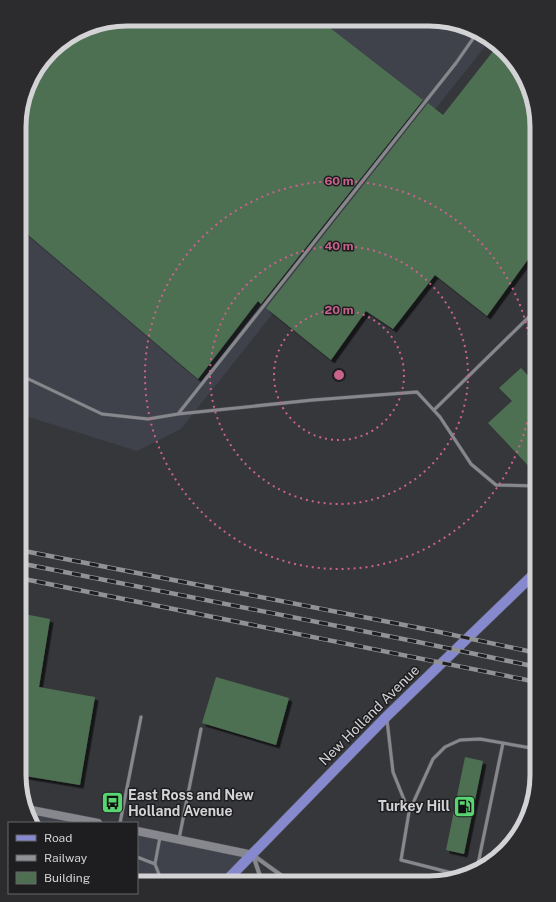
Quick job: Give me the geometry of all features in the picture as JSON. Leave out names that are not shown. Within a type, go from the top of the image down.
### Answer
[{"type":"main road","name":"New Holland Avenue","points":[[231,876],[387,716],[530,578]]},
{"type":"street","points":[[33,812],[92,822]]},
{"type":"street","points":[[138,831],[253,855],[282,876]]},
{"type":"street","points":[[253,855],[260,876]]},
{"type":"lane","points":[[178,414],[456,63],[474,37]]},
{"type":"lane","points":[[434,410],[530,316]]},
{"type":"lane","points":[[26,378],[102,414],[148,419],[178,414],[313,400],[417,392],[440,417],[471,464],[496,485],[530,486]]},
{"type":"lane","points":[[387,716],[393,772],[409,812]]},
{"type":"lane","points":[[120,822],[141,717]]},
{"type":"lane","points":[[179,839],[201,729]]},
{"type":"lane","points":[[449,874],[402,860],[409,812],[433,759],[445,747],[460,740],[480,739],[530,749]]},
{"type":"lane","points":[[478,863],[503,743]]},
{"type":"lane","points":[[160,836],[155,864],[160,876]]},
{"type":"lane","points":[[138,857],[155,864]]},
{"type":"shaded area","points":[[120,26],[429,26],[455,29],[487,44],[181,429],[137,451],[26,416],[26,127],[31,94],[40,76],[51,60],[71,43],[94,31]]},
{"type":"shaded area","points":[[32,810],[93,822],[38,822]]},
{"type":"shaded area","points":[[138,831],[253,855],[231,876],[138,876]]},
{"type":"building","points":[[120,26],[328,26],[423,100],[261,304],[258,301],[198,379],[26,233],[26,127],[31,94],[47,65],[60,51],[76,40],[94,31],[107,28]]},
{"type":"building","points":[[494,50],[509,65],[525,94],[529,114],[530,257],[487,316],[435,275],[393,329],[366,311],[331,360],[266,308],[428,103],[443,115]]},
{"type":"building","points":[[521,368],[530,378],[530,468],[488,423],[512,401],[499,388]]},
{"type":"building","points":[[26,614],[50,619],[39,687],[95,697],[80,785],[26,776]]},
{"type":"building","points":[[216,677],[289,698],[276,745],[202,723]]},
{"type":"building","name":"Turkey Hill","points":[[465,757],[483,761],[464,854],[446,850]]},
{"type":"railway","points":[[26,551],[430,630],[530,651]]},
{"type":"railway","points":[[26,564],[530,666]]},
{"type":"railway","points":[[26,579],[530,681]]},
{"type":"place","name":"East Ross and New Holland Avenue","points":[[113,803]]},
{"type":"place","name":"Turkey Hill","points":[[465,806]]}]
